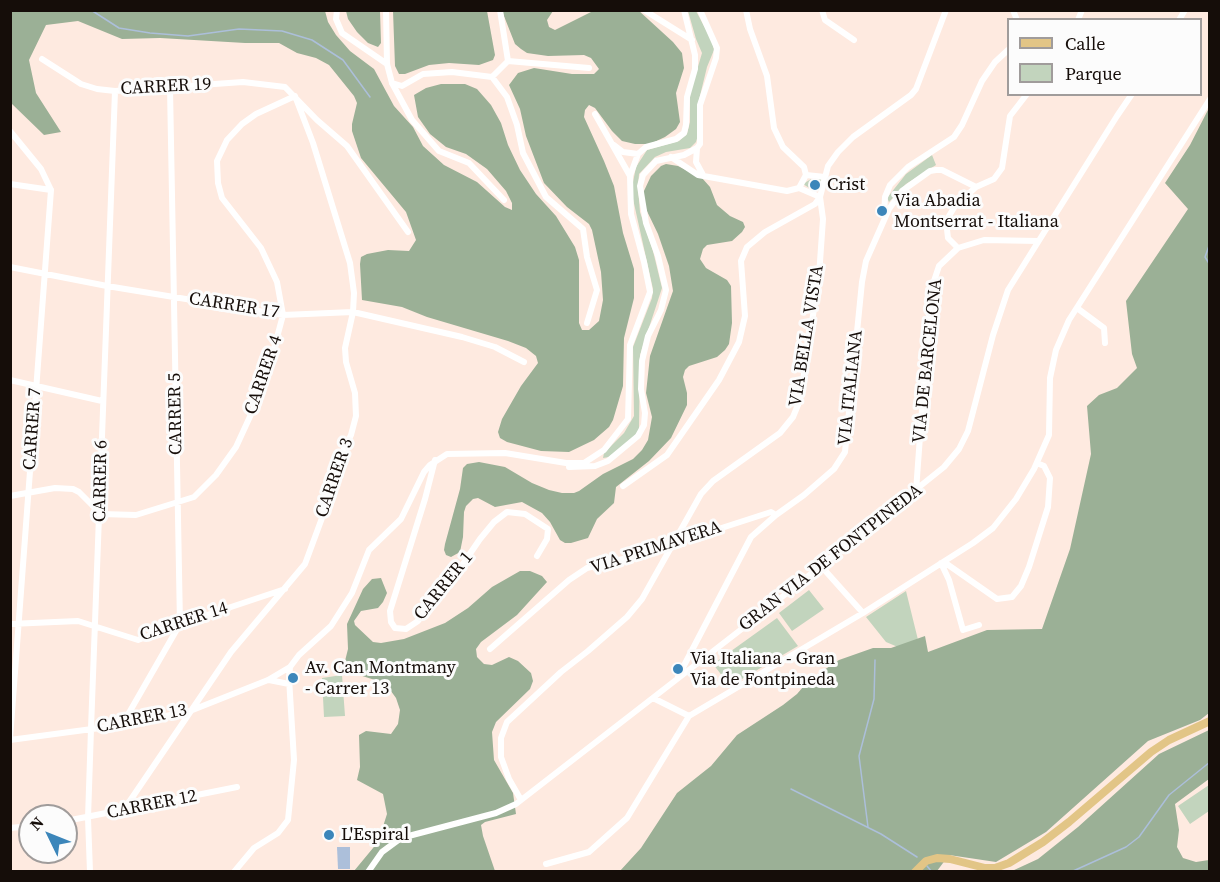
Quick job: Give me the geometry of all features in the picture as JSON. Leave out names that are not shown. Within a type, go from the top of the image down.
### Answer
[{"type":"main road","points":[[915,872],[926,861],[937,858],[985,868],[995,868],[1009,863],[1069,822],[1151,752],[1169,740],[1209,721]]},
{"type":"street","points":[[337,10],[336,19],[342,33],[387,64]]},
{"type":"street","points":[[386,10],[387,64],[392,83],[412,120],[439,151],[469,163],[504,200]]},
{"type":"street","points":[[500,10],[508,61]]},
{"type":"street","points":[[644,10],[692,40]]},
{"type":"street","points":[[435,460],[447,454],[505,453],[576,464],[591,460],[604,450],[628,419],[630,345],[650,292],[631,214],[630,176],[638,154],[646,147],[676,139],[684,133],[687,125],[687,98],[695,69],[695,55],[684,10]]},
{"type":"street","points":[[700,10],[717,48],[716,58],[700,105],[700,140],[696,162],[704,175]]},
{"type":"street","points":[[746,10],[750,29],[767,76],[774,128],[783,147],[804,167],[806,175],[799,188]]},
{"type":"street","points":[[822,10],[825,20],[854,40]]},
{"type":"street","name":"VIA BELLA VISTA","points":[[521,800],[509,779],[501,757],[501,738],[507,723],[561,672],[627,617],[642,599],[701,494],[713,481],[780,433],[793,417],[800,400],[819,276],[823,219],[820,197],[828,166],[853,137],[916,89],[946,10]]},
{"type":"street","points":[[883,219],[885,197],[890,185],[908,168],[954,137],[982,81],[994,62],[1007,51]]},
{"type":"street","name":"CARRER 19","points":[[42,59],[81,84],[97,89],[115,91],[243,82],[285,87],[295,96]]},
{"type":"street","points":[[492,77],[508,61],[589,68]]},
{"type":"street","points":[[392,83],[402,86],[423,74],[452,72],[492,77],[507,97],[517,125],[523,153],[546,197],[583,229],[587,257],[597,290],[587,323]]},
{"type":"street","name":"CARRER 5","points":[[170,88],[180,624]]},
{"type":"street","name":"CARRER 6","points":[[90,872],[88,818],[115,91]]},
{"type":"street","points":[[295,96],[317,120],[347,146],[408,232]]},
{"type":"street","name":"CARRER 3","points":[[123,811],[231,652],[305,564],[322,518],[338,461],[351,435],[356,416],[355,393],[346,362],[345,348],[354,293],[350,263],[313,143],[295,96]]},
{"type":"street","name":"CARRER 4","points":[[101,514],[136,515],[194,497],[216,475],[236,447],[253,410],[272,356],[283,315],[277,282],[261,248],[222,198],[218,183],[217,161],[227,140],[242,124],[256,114],[295,96]]},
{"type":"street","points":[[1025,96],[1010,116],[1002,168],[994,179],[976,187],[955,206],[946,221],[948,238],[958,248],[984,240],[1038,242]]},
{"type":"street","name":"GRAN VIA DE FONTPINEDA","points":[[368,872],[382,852],[401,838],[510,808],[677,680],[944,467],[968,431],[1004,297],[1131,96]]},
{"type":"street","points":[[546,864],[589,852],[627,818],[689,716],[863,613],[993,528],[1016,499],[1037,463],[1049,435],[1050,378],[1056,350],[1077,308],[1209,99]]},
{"type":"street","points":[[595,114],[630,176]]},
{"type":"street","points":[[10,131],[41,169],[51,190]]},
{"type":"street","points":[[611,144],[623,152],[638,154]]},
{"type":"street","points":[[549,461],[576,468],[595,466],[608,461],[628,446],[638,436],[644,425],[645,413],[641,389],[642,361],[648,336],[661,310],[666,290],[658,256],[646,223],[640,186],[643,175],[656,161],[684,155],[697,148]]},
{"type":"street","points":[[623,486],[667,455],[719,380],[739,342],[745,316],[741,261],[747,247],[765,232],[815,204],[820,197],[799,188],[788,191],[744,185],[704,175],[690,171],[670,157]]},
{"type":"street","points":[[883,219],[902,191],[930,171],[942,170],[976,187]]},
{"type":"street","points":[[806,175],[825,177]]},
{"type":"street","points":[[10,184],[51,190]]},
{"type":"street","name":"CARRER 7","points":[[10,739],[51,190]]},
{"type":"street","name":"VIA ITALIANA","points":[[677,680],[719,602],[745,545],[776,514],[834,469],[845,452],[862,282],[866,261],[883,219]]},
{"type":"street","name":"VIA DE BARCELONA","points":[[915,491],[933,284],[939,266],[958,248]]},
{"type":"street","name":"CARRER 17","points":[[10,267],[107,286],[283,315],[352,312],[462,337],[495,347],[524,362]]},
{"type":"street","points":[[1077,308],[1104,328],[1105,343]]},
{"type":"street","points":[[10,380],[102,401]]},
{"type":"street","name":"CARRER 1","points":[[435,460],[422,510],[390,611],[391,622],[395,628],[406,629],[418,621],[428,605],[452,580],[480,539],[494,522],[507,512],[525,514],[548,529],[548,539],[537,556]]},
{"type":"street","name":"CARRER 13","points":[[10,739],[122,725],[190,711],[268,680],[290,667],[335,621],[352,593],[369,550],[402,519],[424,472],[435,460]]},
{"type":"street","points":[[943,562],[997,599],[1012,597],[1021,586],[1029,567],[1048,507],[1050,478],[1044,466],[1037,463]]},
{"type":"street","points":[[10,496],[55,488],[73,489],[101,514]]},
{"type":"street","name":"VIA PRIMAVERA","points":[[490,649],[569,580],[587,568],[635,556],[771,512],[776,514]]},
{"type":"street","points":[[943,562],[963,630],[979,625]]},
{"type":"street","points":[[821,566],[863,613]]},
{"type":"street","name":"CARRER 14","points":[[10,624],[78,621],[138,640],[286,588]]},
{"type":"street","points":[[122,725],[180,624]]},
{"type":"street","points":[[234,872],[254,848],[278,833],[288,820],[294,760],[290,667]]},
{"type":"street","points":[[268,680],[290,684]]},
{"type":"street","points":[[653,698],[689,716]]},
{"type":"street","name":"CARRER 12","points":[[78,819],[237,787]]},
{"type":"green space","points":[[638,10],[682,53],[684,68],[676,93],[680,122],[676,129],[665,137],[650,144],[635,144],[622,141],[595,108],[589,105],[585,110],[584,117],[614,186],[623,233],[634,269],[634,298],[624,338],[623,386],[613,420],[609,427],[594,440],[569,452],[541,451],[500,438],[498,432],[502,419],[521,386],[538,363],[536,356],[526,348],[402,307],[362,300],[361,257],[388,250],[409,251],[416,240],[406,212],[361,158],[352,131],[357,103],[329,65],[316,58],[297,53],[279,43],[160,38],[122,39],[78,21],[46,25],[29,60],[36,93],[61,132],[44,135],[11,103],[10,11],[325,11],[328,22],[336,35],[350,51],[374,69],[394,106],[413,127],[423,146],[444,165],[477,182],[505,207],[512,210],[512,203],[506,191],[487,169],[466,154],[446,147],[430,134],[418,117],[414,95],[426,88],[441,84],[465,84],[477,89],[491,105],[520,170],[536,194],[556,216],[575,247],[579,260],[579,323],[582,330],[589,330],[599,321],[603,300],[601,272],[592,230],[589,224],[567,207],[544,183],[526,136],[520,109],[509,85],[518,73],[534,68],[572,74],[594,74],[599,69],[591,58],[584,55],[548,56],[527,53],[515,44],[502,11],[553,11],[547,20],[549,27],[555,30],[593,11]]},
{"type":"green space","points":[[346,11],[380,11],[381,43],[378,47],[368,43],[357,32],[348,19]]},
{"type":"green space","points":[[393,11],[487,11],[495,55],[493,60],[479,65],[449,63],[429,65],[399,74],[395,66]]},
{"type":"green space","points":[[688,11],[696,11],[712,41],[714,50],[707,67],[697,108],[698,135],[696,142],[690,148],[666,152],[655,157],[639,174],[640,212],[662,288],[640,355],[639,430],[632,439],[609,457],[603,458],[604,453],[624,433],[634,416],[633,347],[652,298],[653,289],[633,199],[636,167],[647,150],[679,141],[687,134],[690,122],[690,94],[702,53]]},
{"type":"green space","points":[[1209,108],[1209,713],[1200,720],[1148,741],[1046,832],[996,862],[949,855],[937,871],[619,872],[641,848],[677,793],[711,766],[737,735],[783,705],[809,680],[839,660],[873,648],[891,648],[925,636],[928,652],[987,630],[1042,629],[1070,549],[1091,454],[1087,406],[1099,395],[1117,388],[1137,368],[1132,354],[1126,301],[1188,209],[1165,183],[1190,145]]},
{"type":"green space","points":[[932,155],[936,165],[906,184],[889,202],[887,198],[906,174]]},
{"type":"green space","points":[[666,164],[678,166],[702,178],[710,187],[717,205],[730,216],[743,222],[745,227],[732,241],[707,245],[700,259],[706,268],[727,280],[731,286],[732,323],[729,344],[717,357],[689,366],[685,370],[683,377],[687,405],[671,438],[649,461],[616,487],[614,503],[597,519],[588,538],[565,543],[560,540],[542,513],[522,502],[495,507],[478,498],[473,499],[466,506],[464,512],[460,552],[451,557],[446,555],[445,544],[460,489],[463,468],[467,464],[479,462],[505,467],[549,490],[574,493],[603,474],[633,459],[648,440],[652,417],[646,393],[650,356],[673,291],[669,266],[658,234],[645,207],[643,193],[651,176]]},
{"type":"green space","points":[[811,179],[821,179],[819,191],[814,191],[803,184]]},
{"type":"green space","points":[[520,571],[530,571],[542,576],[547,582],[517,615],[481,642],[476,649],[477,657],[484,664],[492,665],[509,657],[518,661],[531,673],[533,681],[530,689],[496,722],[492,732],[494,760],[513,793],[516,814],[481,825],[495,871],[354,871],[378,842],[387,814],[383,794],[357,780],[360,767],[359,735],[366,731],[391,734],[398,724],[400,710],[396,698],[388,687],[378,681],[353,673],[344,665],[348,649],[347,624],[363,589],[372,579],[381,578],[387,593],[378,608],[361,611],[354,621],[355,625],[373,642],[381,643],[404,639],[445,623],[468,608],[492,587]]},
{"type":"green space","points":[[809,590],[824,609],[792,631],[779,613]]},
{"type":"green space","points":[[906,591],[920,648],[905,650],[886,642],[866,617]]},
{"type":"green space","points":[[777,618],[798,646],[730,686],[713,664]]},
{"type":"green space","points":[[342,675],[345,716],[324,717],[322,678]]},
{"type":"green space","points":[[1209,730],[1209,779],[1175,804],[1179,830],[1177,847],[1183,858],[1196,862],[1209,860],[1209,871],[1012,871],[1038,859],[1078,827],[1159,754]]},
{"type":"green space","points":[[1209,785],[1209,811],[1190,824],[1178,806]]},
{"type":"water","points":[[337,847],[350,847],[350,869],[338,869]]},
{"type":"waterway","points":[[91,10],[119,28],[150,33],[188,36],[239,29],[282,31],[312,40],[343,60],[370,97]]},
{"type":"waterway","points":[[1209,179],[1210,185]]},
{"type":"waterway","points":[[1210,243],[1205,257],[1210,265]]},
{"type":"waterway","points":[[868,827],[859,756],[874,699],[875,660]]},
{"type":"waterway","points":[[1071,872],[1126,847],[1139,837],[1169,795],[1210,762]]},
{"type":"waterway","points":[[791,789],[881,834],[917,857]]},
{"type":"waterway","points":[[927,866],[932,872]]},
{"type":"place","name":"Crist","points":[[815,185]]},
{"type":"place","name":"Via Abadia Montserrat - Italiana","points":[[882,211]]},
{"type":"place","name":"Via Italiana - Gran Via de Fontpineda","points":[[678,669]]},
{"type":"place","name":"Av. Can Montmany - Carrer 13","points":[[293,678]]},
{"type":"place","name":"L'Espiral","points":[[329,835]]}]
